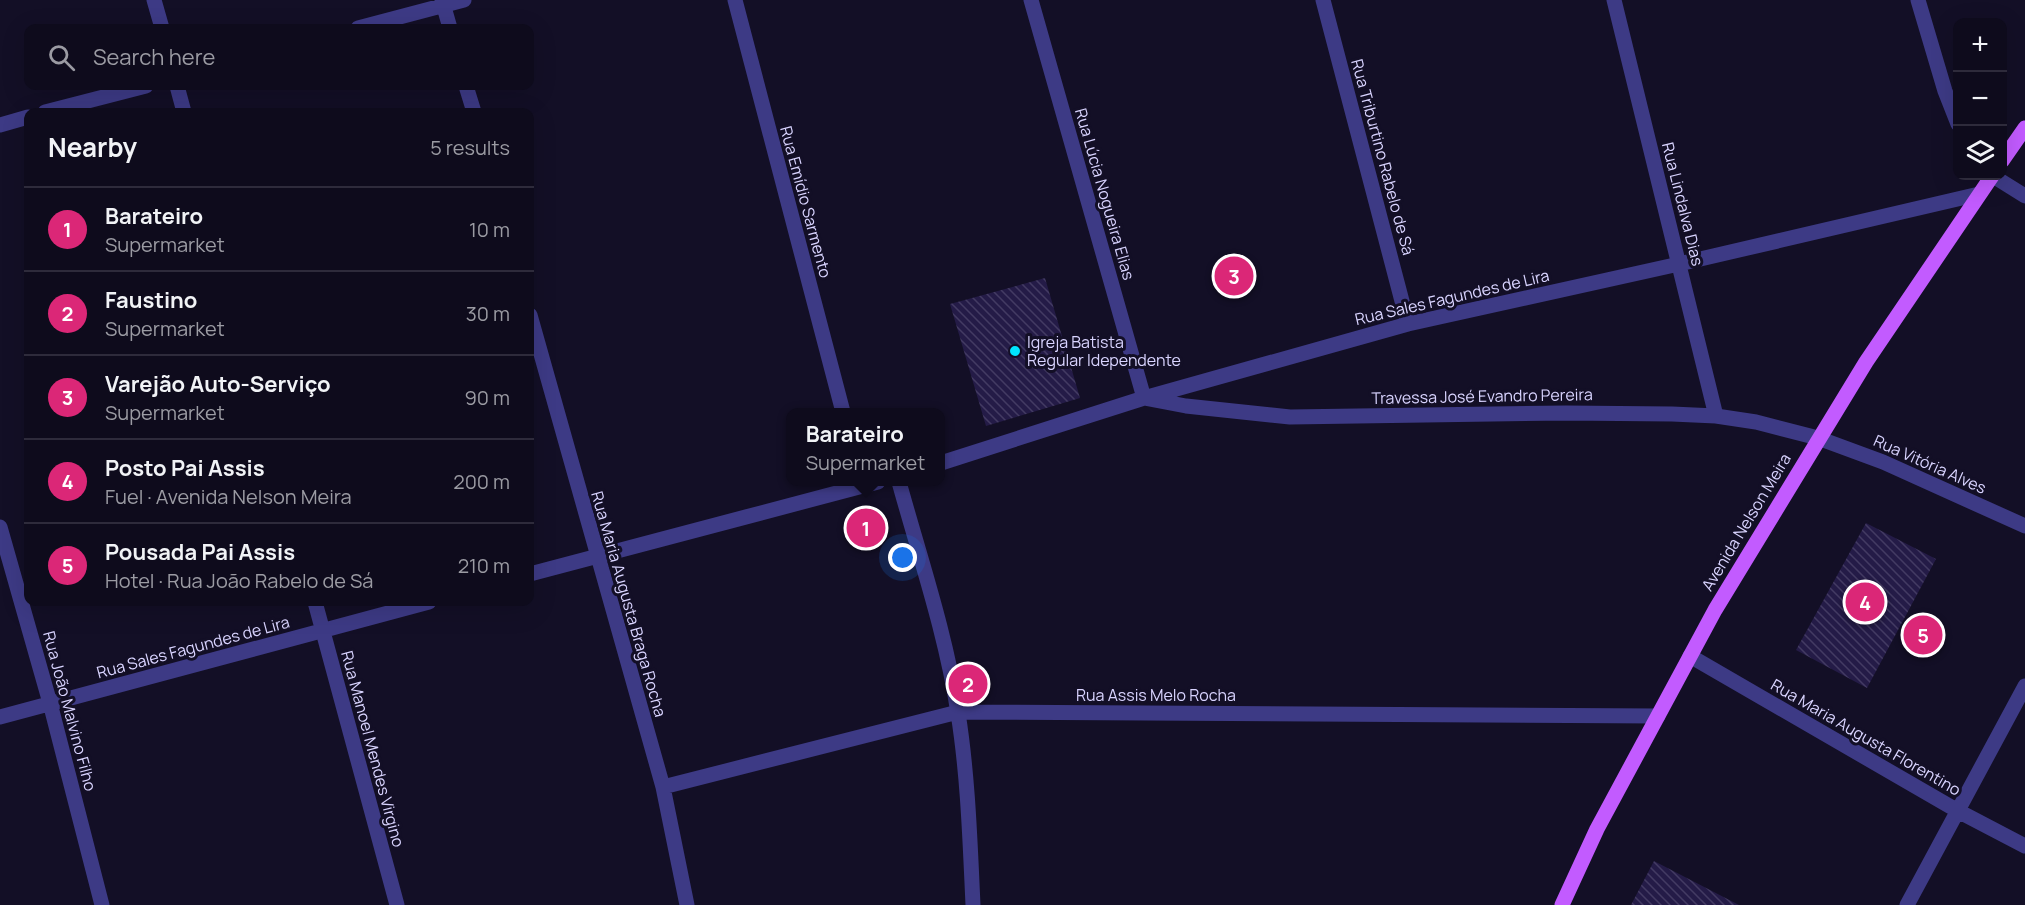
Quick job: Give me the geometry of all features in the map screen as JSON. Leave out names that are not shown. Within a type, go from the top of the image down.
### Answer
[{"type":"main road","points":[[2007,153],[2025,128]]},
{"type":"main road","name":"Avenida Nelson Meira","points":[[1562,905],[1597,828],[1715,609],[1866,362],[1989,180]]},
{"type":"street","points":[[154,0],[161,24]]},
{"type":"street","points":[[372,24],[443,3],[464,0]]},
{"type":"street","name":"Rua Emídio Sarmento","points":[[735,0],[842,408]]},
{"type":"street","name":"Rua Lúcia Nogueira Elias","points":[[1031,0],[1144,398]]},
{"type":"street","name":"Rua Triburtino Rabelo de Sá","points":[[1323,0],[1408,324]]},
{"type":"street","name":"Rua Lindalva Dias","points":[[1614,0],[1716,416]]},
{"type":"street","points":[[1918,0],[1953,111]]},
{"type":"street","points":[[443,3],[449,24]]},
{"type":"street","points":[[61,108],[130,90]]},
{"type":"street","points":[[178,90],[183,108]]},
{"type":"street","points":[[467,90],[473,108]]},
{"type":"street","points":[[0,125],[24,118]]},
{"type":"street","points":[[1999,180],[2025,196]]},
{"type":"street","name":"Rua Sales Fagundes de Lira","points":[[945,462],[1144,398],[1408,324],[1979,194]]},
{"type":"street","name":"Rua Maria Augusta Braga Rocha","points":[[534,330],[663,787],[687,905]]},
{"type":"street","name":"Travessa José Evandro Pereira","points":[[1144,398],[1186,406],[1290,417],[1566,413],[1716,416],[1756,422],[1818,438]]},
{"type":"street","name":"Rua Vitória Alves","points":[[1818,438],[1883,462],[2025,526]]},
{"type":"street","points":[[534,573],[855,486]]},
{"type":"street","points":[[900,486],[936,614],[958,712],[965,766],[973,905]]},
{"type":"street","name":"Rua João Malvino Filho","points":[[0,528],[50,703],[102,905]]},
{"type":"street","name":"Rua Manoel Mendes Virgino","points":[[316,606],[397,905]]},
{"type":"street","name":"Rua Sales Fagundes de Lira","points":[[0,717],[414,606]]},
{"type":"street","name":"Rua Maria Augusta Florentino","points":[[1690,656],[1958,811],[2025,846]]},
{"type":"street","points":[[1907,905],[2025,686]]},
{"type":"street","name":"Rua Assis Melo Rocha","points":[[663,787],[958,712],[1658,716]]},
{"type":"building","name":"Igreja Batista Regular Idependente","points":[[1045,278],[1080,398],[986,426],[950,304]]},
{"type":"building","points":[[1866,523],[1936,559],[1867,688],[1796,650]]},
{"type":"building","points":[[1654,861],[1739,905],[1631,905]]},
{"type":"place","name":"Varejão Auto-Serviço","points":[[1234,276]]},
{"type":"place","name":"Igreja Batista Regular Idependente","points":[[1015,351]]},
{"type":"place","name":"Barateiro","points":[[866,528]]},
{"type":"place","name":"Posto Pai Assis","points":[[1865,602]]},
{"type":"place","name":"Pousada Pai Assis","points":[[1923,635]]},
{"type":"place","name":"Faustino","points":[[968,684]]}]
